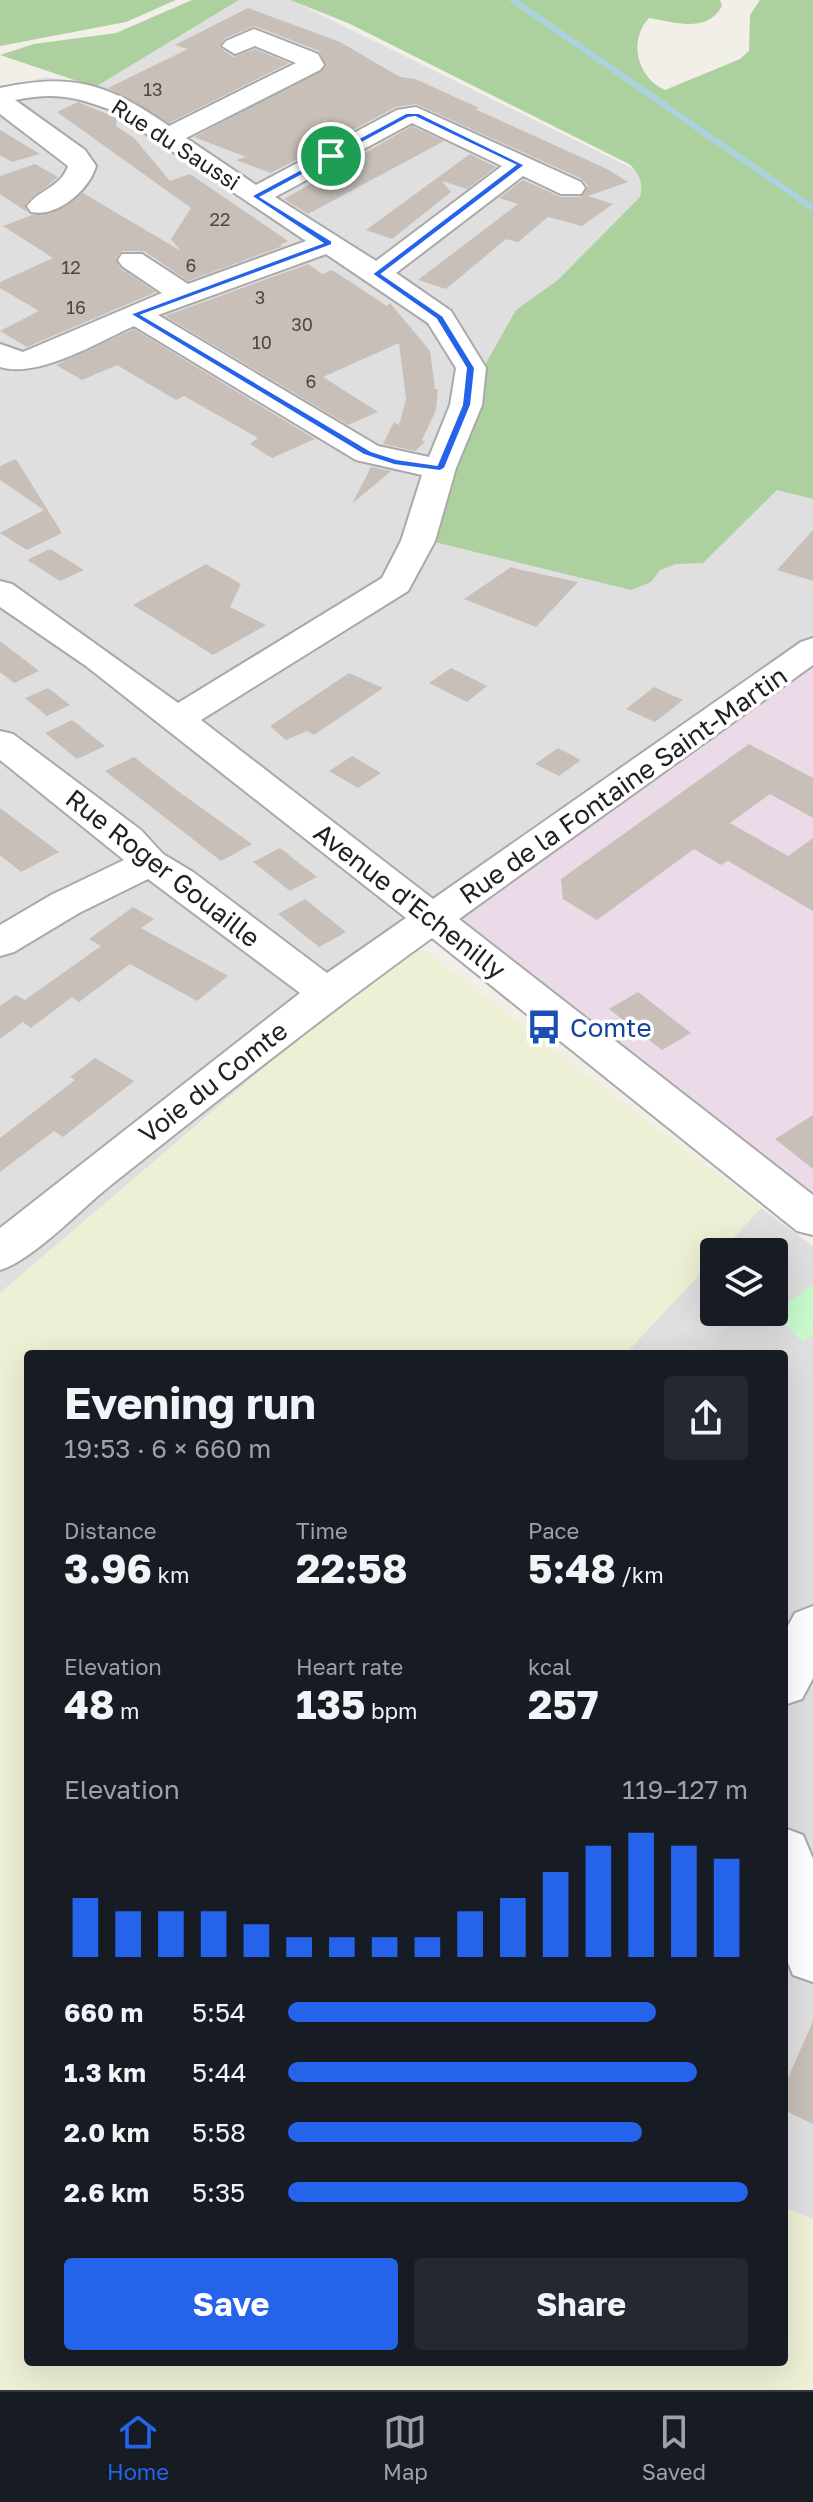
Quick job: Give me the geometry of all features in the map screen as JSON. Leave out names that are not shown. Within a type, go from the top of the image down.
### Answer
[{"type":"street","points":[[167,137],[311,65],[309,59],[254,37],[235,46]]},
{"type":"street","name":"Rue du Saussi","points":[[0,99],[40,87],[78,88],[120,104],[440,317],[471,368],[466,405],[440,468],[418,541],[396,584],[176,720]]},
{"type":"street","points":[[0,99],[75,156],[82,166],[78,180],[41,206]]},
{"type":"street","points":[[255,196],[406,116],[416,115],[571,188]]},
{"type":"street","points":[[377,274],[521,165]]},
{"type":"street","points":[[0,353],[12,361],[28,361],[135,314],[329,243]]},
{"type":"street","points":[[132,260],[184,295]]},
{"type":"street","points":[[135,314],[367,453],[394,462],[440,468]]},
{"type":"street","name":"Avenue d'Echenilly","points":[[0,591],[98,659],[813,1219]]},
{"type":"street","name":"Rue de la Fontaine Saint-Martin","points":[[433,919],[806,662]]},
{"type":"street","name":"Rue Roger Gouaille","points":[[0,742],[127,839],[149,863],[179,881],[327,993]]},
{"type":"street","points":[[0,943],[65,904],[149,863]]},
{"type":"street","name":"Voie du Comte","points":[[0,1253],[81,1185],[327,993],[433,919]]},
{"type":"street","points":[[788,1675],[813,1628]]},
{"type":"street","points":[[788,1867],[813,1956]]},
{"type":"shaded area","points":[[239,0],[291,0],[662,183],[771,485],[813,496],[813,662],[412,941],[0,1293],[0,90],[45,77],[95,86]]},
{"type":"shaded area","points":[[813,662],[813,1217],[440,924]]},
{"type":"shaded area","points":[[761,1208],[813,1246],[813,2236],[788,2226],[788,1350],[629,1350],[700,1274],[700,1326],[788,1326],[788,1238],[733,1238]]},
{"type":"shaded area","points":[[700,1299],[700,1326],[725,1326],[711,1345],[676,1329]]},
{"type":"green space","points":[[0,0],[176,0],[126,22],[0,46]]},
{"type":"green space","points":[[192,0],[239,0],[95,87],[0,55],[34,44],[116,33]]},
{"type":"green space","points":[[290,0],[720,0],[722,6],[708,20],[689,24],[649,18],[643,27],[637,47],[642,68],[655,84],[665,90],[740,59],[749,51],[750,15],[760,0],[813,0],[813,499],[777,490],[703,563],[676,564],[660,570],[651,582],[631,590],[430,541],[464,442],[482,406],[486,363],[516,310],[558,280],[640,197],[641,183],[629,164],[348,23]]},
{"type":"green space","points":[[412,941],[761,1208],[733,1238],[700,1238],[700,1274],[629,1350],[24,1350],[24,2366],[788,2366],[788,2210],[813,2219],[813,2390],[0,2390],[0,1293]]},
{"type":"green space","points":[[813,1285],[813,1335],[803,1342],[787,1326],[788,1302]]},
{"type":"building","points":[[248,8],[340,42],[400,77],[415,79],[479,108],[475,109],[607,169],[628,182],[588,196],[613,204],[582,226],[548,217],[518,242],[506,239],[446,289],[418,280],[518,204],[499,198],[523,180],[561,197],[581,197],[588,186],[582,179],[416,104],[396,107],[271,173],[236,160],[246,157],[194,137],[326,67],[319,51],[255,26],[225,38],[219,47],[233,57],[255,49],[289,63],[169,123],[108,88],[188,49],[175,45]]},
{"type":"building","points":[[78,102],[117,118],[116,126],[134,138],[170,181],[190,174],[288,241],[280,245],[283,246],[188,281],[144,251],[122,251],[116,258],[120,268],[156,292],[27,347],[0,331],[39,311],[0,288],[0,282],[53,258],[3,226],[32,215],[52,213],[83,193],[181,251],[171,239],[191,208],[57,112]]},
{"type":"building","points":[[412,126],[444,141],[308,214],[284,199]]},
{"type":"building","points":[[0,130],[40,154],[12,162],[0,155]]},
{"type":"building","points":[[470,154],[496,167],[467,189],[442,181],[451,192],[392,239],[366,230]]},
{"type":"building","points":[[35,164],[58,177],[25,204],[27,212],[0,194],[0,176]]},
{"type":"building","points":[[308,264],[322,274],[332,270],[387,306],[390,303],[430,351],[435,389],[438,389],[436,410],[422,440],[425,442],[415,451],[383,444],[394,422],[399,425],[406,399],[399,343],[323,377],[378,412],[348,425],[165,316]]},
{"type":"building","points":[[134,329],[315,439],[272,458],[250,444],[258,438],[184,396],[176,400],[117,365],[82,380],[56,365]]},
{"type":"building","points":[[16,459],[62,533],[27,550],[0,533],[44,510],[0,480],[0,466]]},
{"type":"building","points":[[371,467],[391,471],[353,503],[353,502]]},
{"type":"building","points":[[813,530],[813,581],[777,570]]},
{"type":"building","points":[[50,549],[84,570],[60,581],[27,560]]},
{"type":"building","points":[[206,564],[241,584],[230,607],[266,625],[213,655],[133,605]]},
{"type":"building","points":[[511,567],[578,582],[536,627],[464,599]]},
{"type":"building","points":[[0,641],[39,671],[14,683],[0,672]]},
{"type":"building","points":[[451,668],[487,686],[467,702],[429,683]]},
{"type":"building","points":[[349,673],[383,688],[314,735],[307,731],[286,740],[270,726]]},
{"type":"building","points":[[654,687],[683,700],[655,722],[626,709]]},
{"type":"building","points":[[48,688],[70,705],[47,716],[25,698]]},
{"type":"building","points":[[72,720],[105,746],[77,759],[45,733]]},
{"type":"building","points":[[749,744],[813,778],[813,818],[770,794],[730,823],[788,856],[813,838],[813,911],[728,861],[721,865],[694,849],[597,920],[563,899],[561,879]]},
{"type":"building","points":[[558,748],[581,760],[559,776],[535,764]]},
{"type":"building","points":[[352,756],[381,773],[358,788],[329,771]]},
{"type":"building","points":[[134,757],[252,844],[221,861],[105,771]]},
{"type":"building","points":[[0,808],[59,852],[21,872],[0,855]]},
{"type":"building","points":[[280,848],[317,877],[290,891],[253,862]]},
{"type":"building","points":[[305,899],[346,932],[319,947],[278,914]]},
{"type":"building","points":[[133,907],[154,919],[141,928],[228,976],[197,1001],[130,964],[79,1002],[72,997],[31,1028],[23,1022],[0,1039],[0,1006],[16,995],[25,1000],[101,946],[89,939]]},
{"type":"building","points":[[638,992],[691,1033],[662,1050],[609,1009]]},
{"type":"building","points":[[95,1058],[134,1081],[63,1137],[54,1131],[0,1172],[0,1138],[75,1080],[70,1077]]},
{"type":"building","points":[[813,1115],[813,1169],[775,1139]]},
{"type":"building","points":[[813,2021],[813,2124],[788,2112],[788,2078]]},
{"type":"waterway","points":[[513,0],[813,208]]},
{"type":"place","name":"Comte","points":[[544,1027]]},
{"type":"route","points":[[416,115],[521,165],[377,274],[440,317],[471,368],[466,405],[440,468],[394,462],[367,453],[135,314],[329,243],[255,196],[331,156],[406,116],[416,115]]}]
